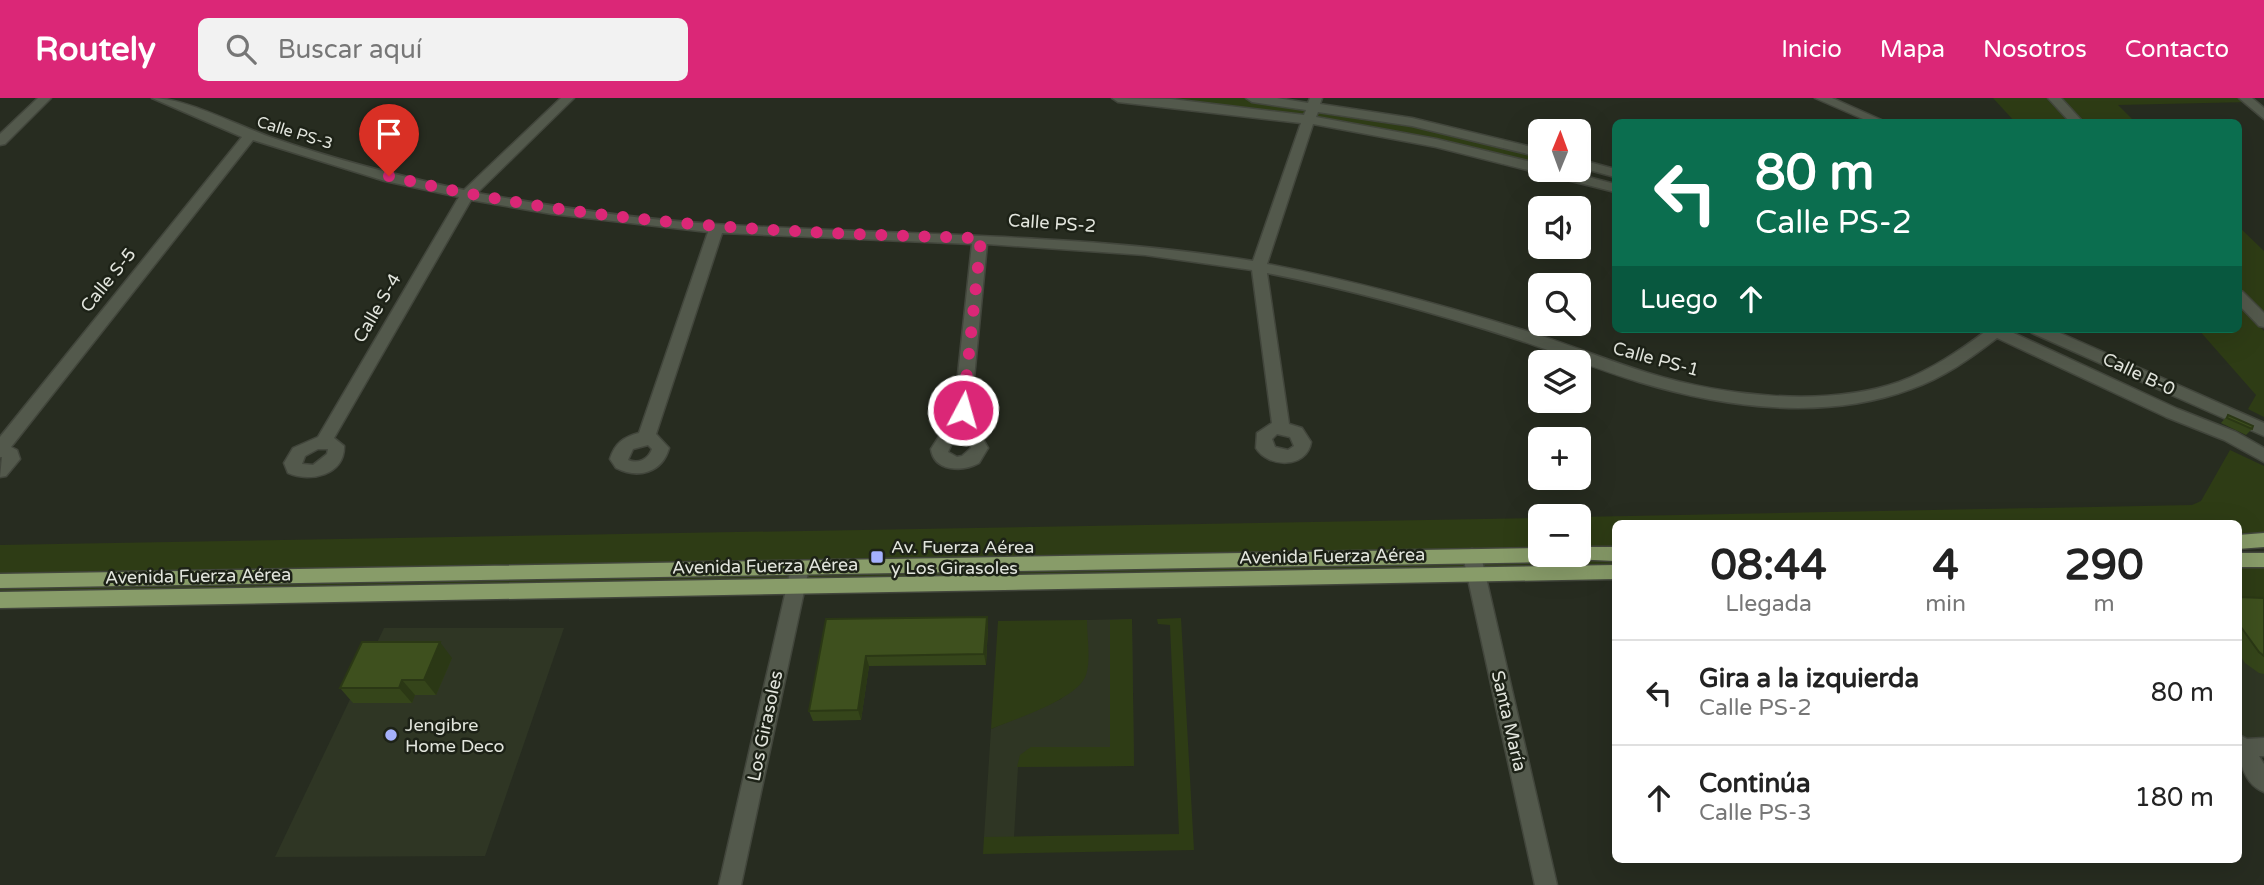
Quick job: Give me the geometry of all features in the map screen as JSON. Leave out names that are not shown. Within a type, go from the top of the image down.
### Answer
[{"type":"main road","points":[[2242,542],[2264,540]]},
{"type":"main road","points":[[1591,554],[1612,554]]},
{"type":"main road","name":"Avenida Fuerza Aérea","points":[[1474,565],[1528,558]]},
{"type":"main road","points":[[2242,560],[2264,560]]},
{"type":"main road","name":"Avenida Fuerza Aérea","points":[[0,600],[798,577],[1474,565],[1612,572]]},
{"type":"main road","name":"Avenida Fuerza Aérea","points":[[0,582],[798,577]]},
{"type":"street","points":[[0,141],[45,98]]},
{"type":"street","name":"Calle PS-3","points":[[158,98],[249,137],[337,164],[467,195]]},
{"type":"street","name":"Calle S-4","points":[[323,442],[467,195],[568,98]]},
{"type":"street","points":[[1118,98],[1313,108],[1406,136],[1528,165]]},
{"type":"street","points":[[1252,98],[1412,122],[1528,150]]},
{"type":"street","points":[[1821,98],[1872,119]]},
{"type":"street","points":[[1859,98],[1876,119]]},
{"type":"street","points":[[2054,98],[2074,119]]},
{"type":"street","points":[[2245,98],[2264,115]]},
{"type":"street","points":[[1281,428],[1259,266],[1313,108]]},
{"type":"street","name":"Calle S-5","points":[[0,471],[11,459],[10,454],[0,449],[249,137]]},
{"type":"street","points":[[1591,167],[1612,172]]},
{"type":"street","points":[[1591,182],[1612,187]]},
{"type":"street","name":"Calle PS-2","points":[[467,195],[634,220],[717,228],[1054,241],[1158,251],[1259,266]]},
{"type":"street","points":[[646,439],[717,228]]},
{"type":"street","points":[[960,434],[981,238]]},
{"type":"street","name":"Calle PS-1","points":[[1259,266],[1348,285],[1443,310],[1682,388],[1748,399],[1812,402],[1859,397],[1902,387],[1933,375],[1964,357],[1992,333]]},
{"type":"street","points":[[2242,299],[2264,322]]},
{"type":"street","name":"Calle B-0","points":[[2001,333],[2172,413],[2230,436],[2264,456]]},
{"type":"street","name":"Calle B-0","points":[[2047,333],[2264,430]]},
{"type":"street","name":"Santa María","points":[[1474,565],[1546,885]]},
{"type":"street","name":"Los Girasoles","points":[[730,885],[798,577]]},
{"type":"street","points":[[2242,745],[2264,747]]},
{"type":"street","points":[[2242,748],[2264,782]]},
{"type":"shaded area","points":[[2242,560],[2264,560],[2264,747],[2242,744]]},
{"type":"shaded area","points":[[1132,619],[1134,766],[1018,767],[1014,837],[984,837],[991,729],[1061,699],[1087,666],[1087,620]]},
{"type":"shaded area","points":[[384,628],[564,628],[485,856],[275,857]]},
{"type":"green space","points":[[1118,98],[1252,98],[1412,122],[1528,150],[1528,165],[1406,136],[1185,102]]},
{"type":"green space","points":[[1993,98],[2046,98],[2066,119],[2012,119]]},
{"type":"green space","points":[[2054,98],[2245,98],[2250,102],[2118,105],[2132,119],[2074,119]]},
{"type":"green space","points":[[2242,230],[2264,251],[2264,322],[2242,299]]},
{"type":"green space","points":[[2242,307],[2264,331],[2264,417],[2248,409],[2256,395],[2202,333],[2242,333]]},
{"type":"green space","points":[[2230,450],[2264,466],[2264,534],[2242,536],[2242,520],[1612,520],[1612,547],[1591,548],[1591,517],[2192,505],[2201,501]]},
{"type":"green space","points":[[1528,518],[1528,548],[0,576],[0,545]]},
{"type":"green space","points":[[1591,554],[1612,554],[1612,572],[0,600],[0,581],[1528,555],[1528,567],[1591,567]]},
{"type":"green space","points":[[2264,567],[2264,605],[2242,605],[2242,568]]},
{"type":"green space","points":[[1181,618],[1194,850],[983,854],[984,837],[1179,834],[1170,625],[1158,624],[1157,619]]},
{"type":"green space","points":[[1132,619],[1134,766],[1017,767],[1020,755],[1031,747],[1110,747],[1110,620]]},
{"type":"green space","points":[[1087,620],[1088,662],[1081,684],[1059,700],[991,729],[998,621]]},
{"type":"building","points":[[2228,415],[2253,426],[2252,429],[2227,418]]},
{"type":"building","points":[[2242,597],[2264,598],[2264,656],[2242,629]]},
{"type":"building","points":[[987,617],[984,654],[866,656],[858,710],[809,711],[826,619]]},
{"type":"building","points":[[362,642],[440,642],[424,680],[402,680],[399,688],[340,688]]},
{"type":"place","name":"Av. Fuerza Aérea y Los Girasoles","points":[[877,557]]},
{"type":"place","name":"Jengibre Home Deco","points":[[391,735]]},
{"type":"route","points":[[389,176],[467,195],[634,220],[794,233],[981,238],[963,410]]}]
